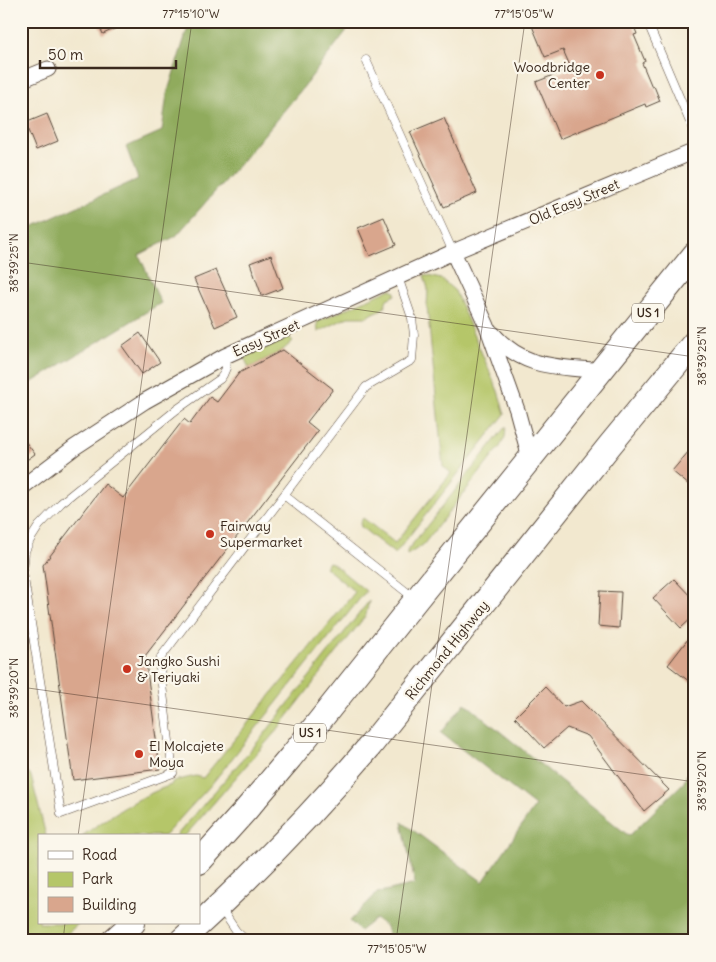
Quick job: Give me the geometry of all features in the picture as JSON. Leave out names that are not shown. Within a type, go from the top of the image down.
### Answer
[{"type":"main road","name":"US 1","points":[[200,861],[290,758],[695,254]]},
{"type":"main road","name":"Richmond Highway","points":[[200,924],[301,825],[370,746],[610,445],[695,342]]},
{"type":"main road","points":[[113,941],[133,924]]},
{"type":"main road","name":"Richmond Highway","points":[[181,941],[199,924]]},
{"type":"street","points":[[21,80],[48,69]]},
{"type":"street","name":"Old Easy Street","points":[[453,252],[695,151]]},
{"type":"street","name":"Easy Street","points":[[21,488],[75,447],[145,401],[225,356],[453,252]]},
{"type":"street","points":[[453,252],[486,326],[517,410],[530,458]]},
{"type":"street","points":[[486,326],[507,349],[523,358],[542,364],[601,371]]},
{"type":"lane","points":[[647,21],[695,134]]},
{"type":"lane","points":[[366,60],[453,252]]},
{"type":"lane","points":[[225,356],[224,375],[176,410],[61,503],[39,526],[25,551],[22,572],[60,814],[173,774],[160,669],[161,659],[366,387],[412,360],[412,318],[398,277]]},
{"type":"lane","points":[[284,495],[416,600]]},
{"type":"lane","points":[[219,906],[236,931],[246,941]]},
{"type":"green space","points":[[190,21],[354,21],[302,89],[176,236],[139,255],[161,303],[21,389],[21,232],[138,179],[126,147],[162,131],[167,94]]},
{"type":"green space","points":[[424,275],[441,279],[455,291],[498,391],[505,414],[395,554],[361,527],[360,523],[363,518],[395,543],[451,473],[443,466],[427,306],[428,289]]},
{"type":"green space","points":[[391,289],[395,292],[395,295],[387,299],[384,308],[366,317],[348,317],[318,332],[317,322]]},
{"type":"green space","points":[[287,335],[293,341],[283,350],[249,368],[243,355]]},
{"type":"green space","points":[[506,426],[505,437],[500,447],[423,545],[407,555],[407,551]]},
{"type":"green space","points":[[329,562],[332,563],[366,591],[210,786],[166,834],[85,834],[125,807],[171,785],[173,781],[196,776],[203,778],[355,592],[325,567]]},
{"type":"green space","points":[[369,601],[366,615],[278,729],[187,834],[178,834],[262,737]]},
{"type":"green space","points":[[465,703],[629,836],[684,782],[695,755],[695,919],[685,941],[392,941],[385,925],[375,919],[360,931],[350,921],[377,893],[415,884],[402,822],[483,882],[535,806],[441,733]]},
{"type":"green space","points":[[26,771],[31,776],[46,834],[38,834],[38,924],[78,924],[59,941],[21,941],[21,781]]},
{"type":"building","points":[[97,21],[132,21],[103,34]]},
{"type":"building","name":"Woodbridge Center","points":[[530,21],[632,21],[637,34],[634,35],[645,61],[642,63],[660,101],[646,107],[645,104],[560,139],[536,82],[571,68],[563,50],[545,57]]},
{"type":"building","points":[[47,114],[58,141],[36,150],[25,123]]},
{"type":"building","points":[[444,118],[477,193],[444,207],[410,132]]},
{"type":"building","points":[[384,217],[396,245],[370,256],[358,228]]},
{"type":"building","points":[[271,255],[283,288],[262,296],[250,263]]},
{"type":"building","points":[[216,270],[237,317],[215,327],[194,279]]},
{"type":"building","points":[[140,333],[160,362],[142,374],[122,346]]},
{"type":"building","points":[[283,350],[333,389],[307,422],[318,431],[145,656],[160,769],[73,780],[43,565],[105,484],[123,498],[184,419],[190,424],[210,397],[217,402],[239,373]]},
{"type":"building","points":[[21,436],[35,454],[21,464]]},
{"type":"building","points":[[695,444],[695,490],[672,471]]},
{"type":"building","points":[[674,579],[695,601],[695,615],[681,628],[653,598]]},
{"type":"building","points":[[600,591],[621,592],[619,628],[598,626]]},
{"type":"building","points":[[695,630],[695,675],[690,682],[668,665]]},
{"type":"building","points":[[545,687],[564,707],[581,701],[669,790],[644,811],[588,736],[567,728],[544,748],[515,717]]},
{"type":"place","name":"Woodbridge Center","points":[[600,75]]},
{"type":"place","name":"Fairway Supermarket","points":[[210,534]]},
{"type":"place","name":"Jangko Sushi & Teriyaki","points":[[127,669]]},
{"type":"place","name":"El Molcajete Moya","points":[[139,754]]}]
